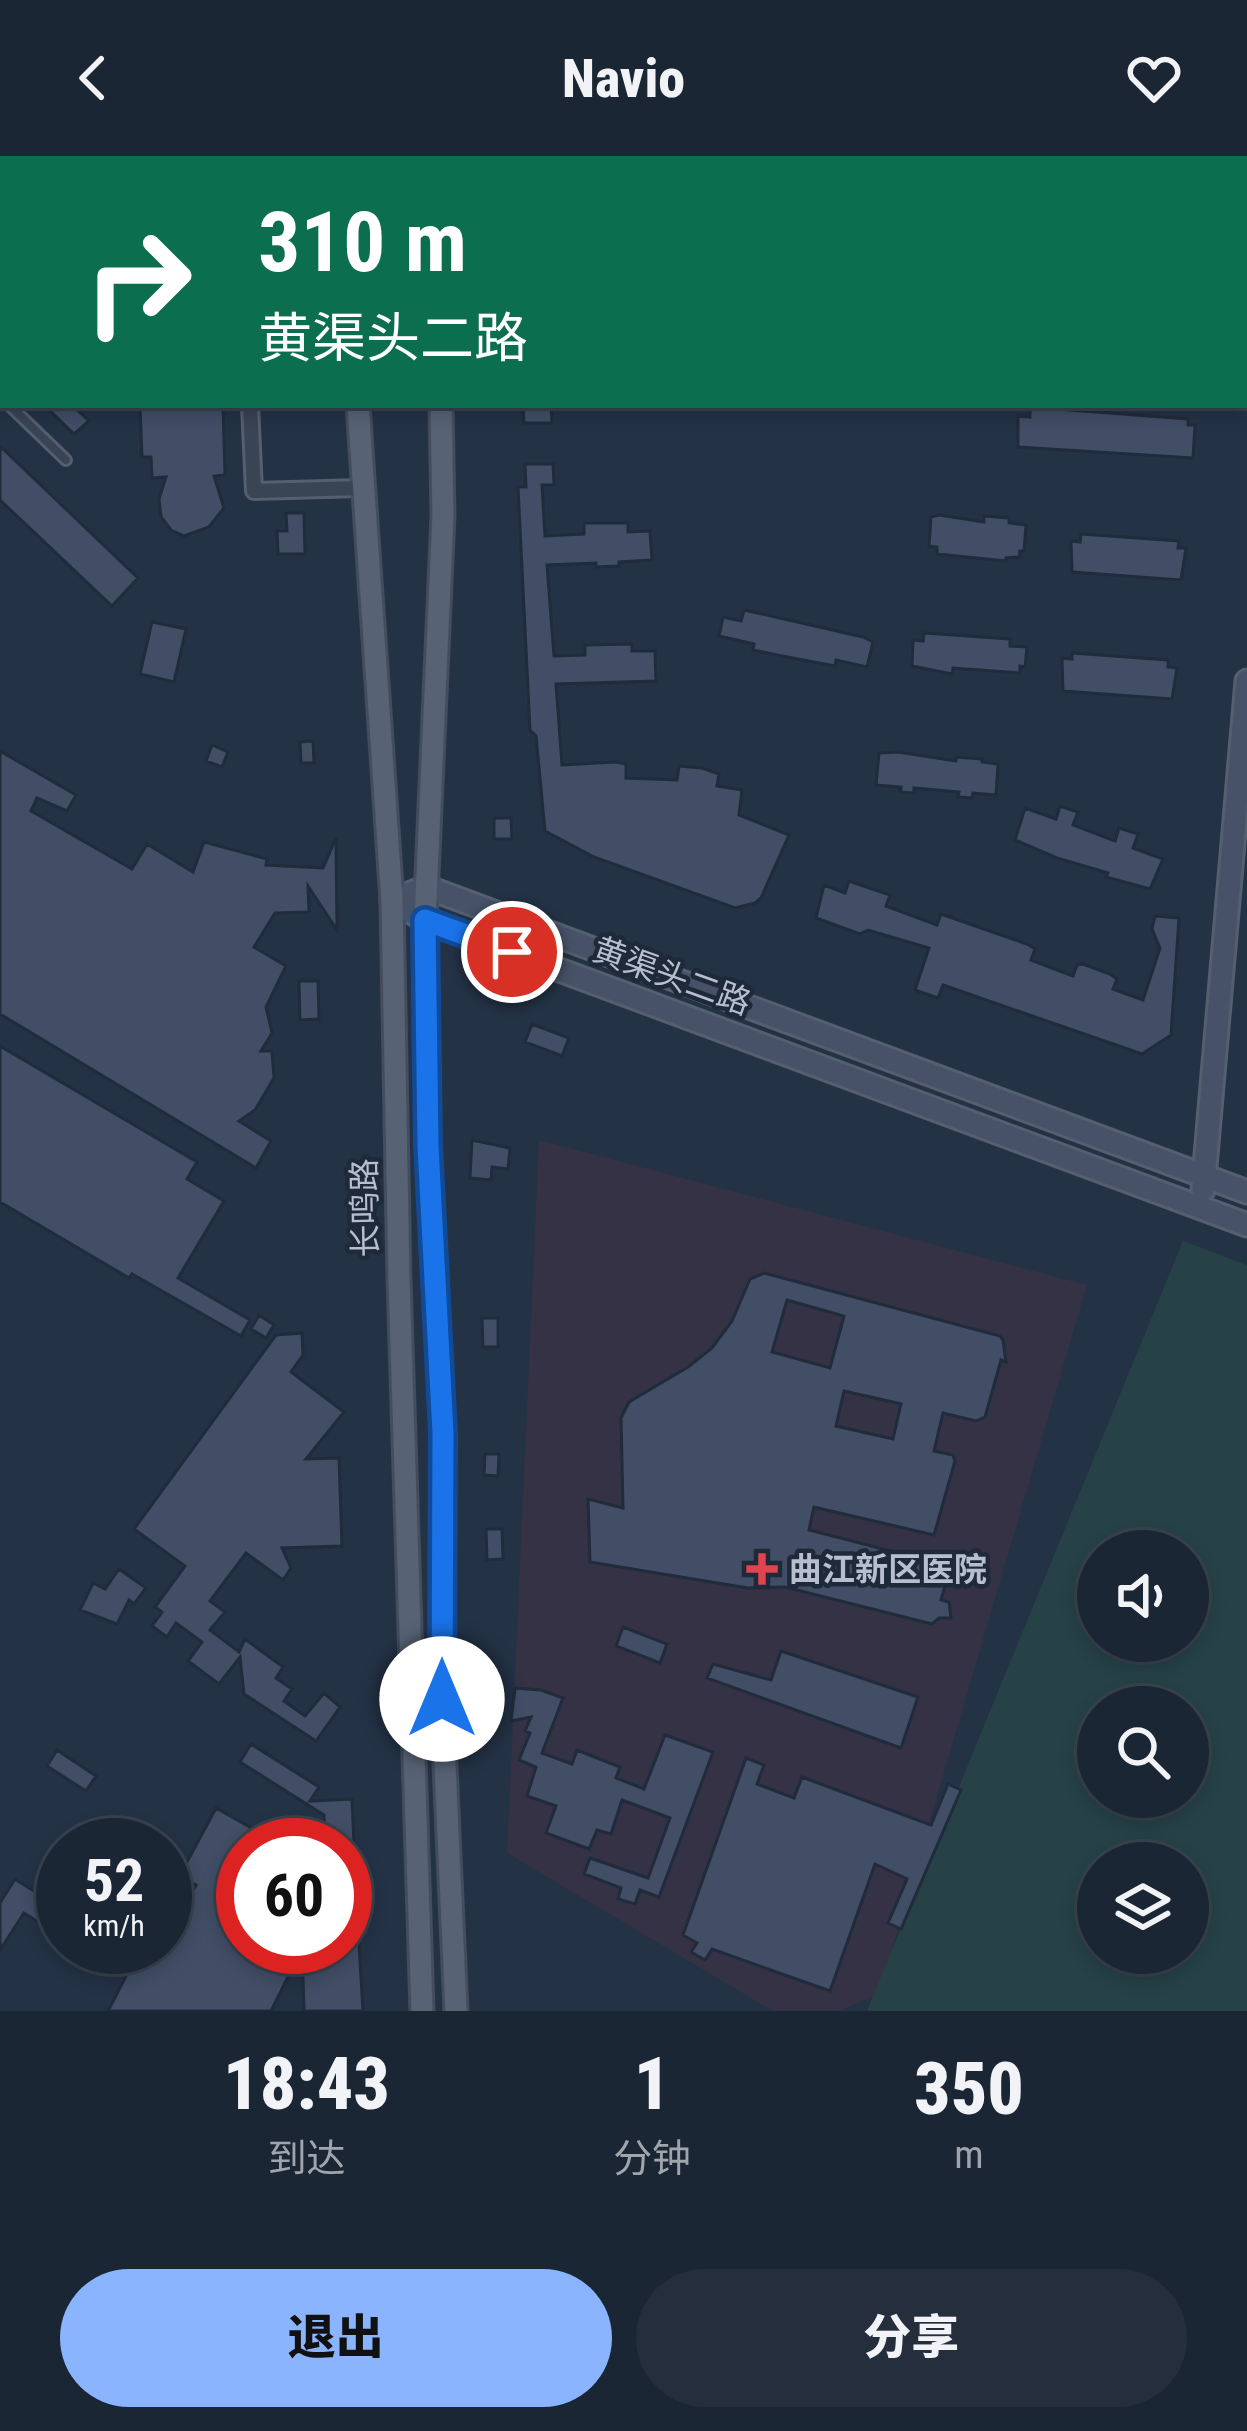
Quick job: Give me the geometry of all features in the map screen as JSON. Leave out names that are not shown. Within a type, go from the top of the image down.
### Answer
[{"type":"main road","name":"长鸣路","points":[[358,408],[392,901],[422,2011]]},
{"type":"main road","name":"长鸣路","points":[[440,408],[442,515],[425,920],[428,1146],[443,1433],[442,1699],[456,2011]]},
{"type":"main road","points":[[1201,1209],[1247,681]]},
{"type":"main road","points":[[392,901],[425,887]]},
{"type":"main road","name":"黄渠头二路","points":[[425,887],[1247,1192]]},
{"type":"main road","name":"黄渠头二路","points":[[392,901],[425,920],[1247,1225]]},
{"type":"street","points":[[250,408],[254,491],[362,488]]},
{"type":"lane","points":[[12,408],[66,460]]},
{"type":"shaded area","name":"曲江新区医院","points":[[539,1140],[1087,1285],[879,1994],[839,2011],[773,2011],[507,1853]]},
{"type":"green space","points":[[1183,1241],[1247,1265],[1247,2011],[867,2011]]},
{"type":"building","points":[[47,408],[75,408],[89,421],[74,434]]},
{"type":"building","points":[[140,408],[223,408],[225,475],[214,476],[224,508],[209,527],[184,536],[171,530],[161,517],[159,499],[166,477],[152,478],[151,457],[142,457]]},
{"type":"building","points":[[523,408],[551,408],[552,423],[524,423]]},
{"type":"building","points":[[1030,408],[1043,408],[1188,419],[1188,425],[1195,425],[1193,458],[1018,447],[1018,416],[1030,417]]},
{"type":"building","points":[[0,446],[138,578],[112,606],[0,500]]},
{"type":"building","points":[[525,464],[553,464],[554,485],[542,485],[545,536],[584,534],[584,523],[628,523],[628,532],[650,531],[652,560],[619,562],[619,566],[547,565],[554,656],[585,655],[585,645],[632,644],[632,651],[655,651],[656,681],[556,684],[562,765],[616,762],[626,764],[626,778],[677,780],[679,766],[702,768],[719,774],[717,786],[742,790],[739,815],[789,835],[755,903],[735,908],[594,857],[545,831],[536,736],[530,730],[518,487],[526,487]]},
{"type":"building","points":[[286,513],[304,513],[305,554],[278,554],[277,531],[287,531]]},
{"type":"building","points":[[984,516],[1009,518],[1009,523],[1026,525],[1024,551],[1006,561],[937,554],[937,547],[929,546],[931,517],[984,522]]},
{"type":"building","points":[[1081,534],[1179,541],[1178,548],[1186,548],[1181,580],[1072,572],[1071,541],[1080,542]]},
{"type":"building","points":[[744,610],[863,637],[873,642],[867,667],[836,660],[835,666],[753,650],[754,644],[719,636],[723,617],[741,621]]},
{"type":"building","points":[[152,622],[186,629],[174,682],[140,674]]},
{"type":"building","points":[[924,633],[1010,639],[1010,646],[1027,647],[1025,667],[1020,666],[1020,673],[953,668],[952,674],[912,666],[913,640],[923,641]]},
{"type":"building","points":[[1072,653],[1168,660],[1168,667],[1177,668],[1172,699],[1063,691],[1062,658],[1072,659]]},
{"type":"building","points":[[313,741],[314,763],[301,763],[300,742]]},
{"type":"building","points":[[212,745],[228,752],[222,767],[206,761]]},
{"type":"building","points":[[0,751],[76,795],[67,811],[37,798],[31,811],[132,869],[147,844],[193,872],[204,842],[267,859],[266,865],[323,868],[336,838],[337,930],[308,886],[309,912],[275,913],[254,947],[286,966],[266,1007],[272,1033],[261,1051],[272,1051],[274,1078],[255,1110],[239,1121],[271,1141],[256,1168],[0,1014]]},
{"type":"building","points":[[879,753],[998,764],[996,795],[958,797],[959,792],[914,788],[914,793],[900,792],[901,787],[876,785]]},
{"type":"building","points":[[1060,806],[1078,812],[1073,825],[1115,841],[1119,828],[1138,834],[1133,848],[1163,859],[1150,889],[1106,877],[1108,873],[1015,840],[1025,808],[1056,819]]},
{"type":"building","points":[[494,818],[511,818],[512,839],[494,839]]},
{"type":"building","points":[[849,881],[890,895],[886,906],[937,925],[941,914],[1027,944],[1035,949],[1031,960],[1073,976],[1077,965],[1083,964],[1110,974],[1117,979],[1113,989],[1143,1000],[1160,948],[1152,929],[1155,916],[1179,918],[1171,1035],[1142,1054],[943,985],[938,998],[915,990],[929,948],[868,930],[860,934],[816,918],[824,885],[845,893]]},
{"type":"building","points":[[299,981],[318,981],[319,1019],[300,1020]]},
{"type":"building","points":[[532,1024],[569,1038],[562,1056],[525,1042]]},
{"type":"building","points":[[0,1046],[197,1162],[187,1179],[224,1201],[178,1278],[250,1320],[241,1336],[132,1274],[129,1278],[0,1202]]},
{"type":"building","points":[[472,1140],[510,1148],[508,1169],[492,1167],[491,1180],[470,1178]]},
{"type":"building","points":[[764,1273],[1003,1340],[1006,1362],[1001,1360],[985,1417],[976,1421],[943,1413],[934,1451],[953,1455],[955,1461],[934,1535],[814,1507],[809,1530],[945,1565],[949,1572],[941,1600],[949,1602],[951,1618],[939,1618],[932,1624],[785,1587],[748,1588],[590,1562],[588,1499],[623,1508],[621,1418],[629,1402],[712,1348],[732,1321],[750,1279]],"holes":[[[787,1300],[844,1316],[830,1368],[772,1352]],[[844,1391],[901,1404],[893,1439],[836,1426]]]},
{"type":"building","points":[[259,1315],[274,1325],[266,1338],[251,1329]]},
{"type":"building","points":[[482,1318],[498,1318],[498,1347],[483,1347]]},
{"type":"building","points":[[302,1333],[303,1355],[291,1372],[344,1412],[306,1459],[339,1458],[342,1546],[282,1548],[291,1568],[283,1580],[246,1553],[210,1601],[225,1612],[210,1630],[239,1652],[245,1639],[283,1667],[276,1678],[292,1689],[284,1701],[305,1716],[324,1693],[340,1707],[316,1741],[244,1694],[240,1657],[219,1684],[188,1661],[202,1642],[176,1623],[167,1637],[152,1626],[162,1612],[155,1607],[185,1566],[134,1529],[276,1335]]},
{"type":"building","points":[[485,1454],[499,1454],[498,1476],[484,1475]]},
{"type":"building","points":[[486,1529],[502,1529],[503,1559],[487,1560]]},
{"type":"building","points":[[119,1569],[146,1588],[134,1604],[129,1600],[117,1624],[80,1610],[93,1583],[105,1589]]},
{"type":"building","points":[[623,1627],[667,1644],[660,1663],[616,1646]]},
{"type":"building","points":[[781,1651],[918,1697],[901,1748],[707,1678],[713,1664],[771,1680]]},
{"type":"building","points":[[515,1688],[563,1698],[542,1753],[572,1764],[577,1750],[620,1767],[616,1778],[644,1789],[665,1735],[713,1752],[659,1897],[640,1890],[635,1904],[618,1899],[621,1888],[584,1874],[590,1858],[648,1878],[670,1818],[622,1800],[611,1834],[597,1830],[589,1849],[546,1833],[556,1806],[527,1796],[536,1767],[519,1760],[531,1717],[511,1721]]},
{"type":"building","points":[[251,1744],[319,1787],[310,1801],[352,1799],[353,1818],[324,1818],[240,1762]]},
{"type":"building","points":[[57,1750],[96,1776],[86,1791],[47,1766]]},
{"type":"building","points":[[746,1758],[764,1765],[757,1784],[794,1798],[802,1777],[931,1825],[948,1784],[961,1790],[901,1929],[888,1923],[907,1879],[875,1864],[830,1991],[712,1949],[705,1960],[691,1952],[697,1943],[683,1935]]},
{"type":"building","points":[[216,1808],[234,1818],[216,1818],[216,1974],[290,1974],[271,2011],[108,2011],[127,1974],[192,1974],[192,1893],[196,1885],[192,1882],[192,1853]]},
{"type":"building","points":[[15,1879],[36,1892],[36,1920],[24,1913],[0,1950],[0,1903]]},
{"type":"building","points":[[303,1974],[361,1974],[363,2011],[304,2011]]},
{"type":"place","name":"曲江新区医院","points":[[762,1569]]},
{"type":"route","points":[[442,1699],[443,1433],[428,1146],[425,920],[512,952]]}]
